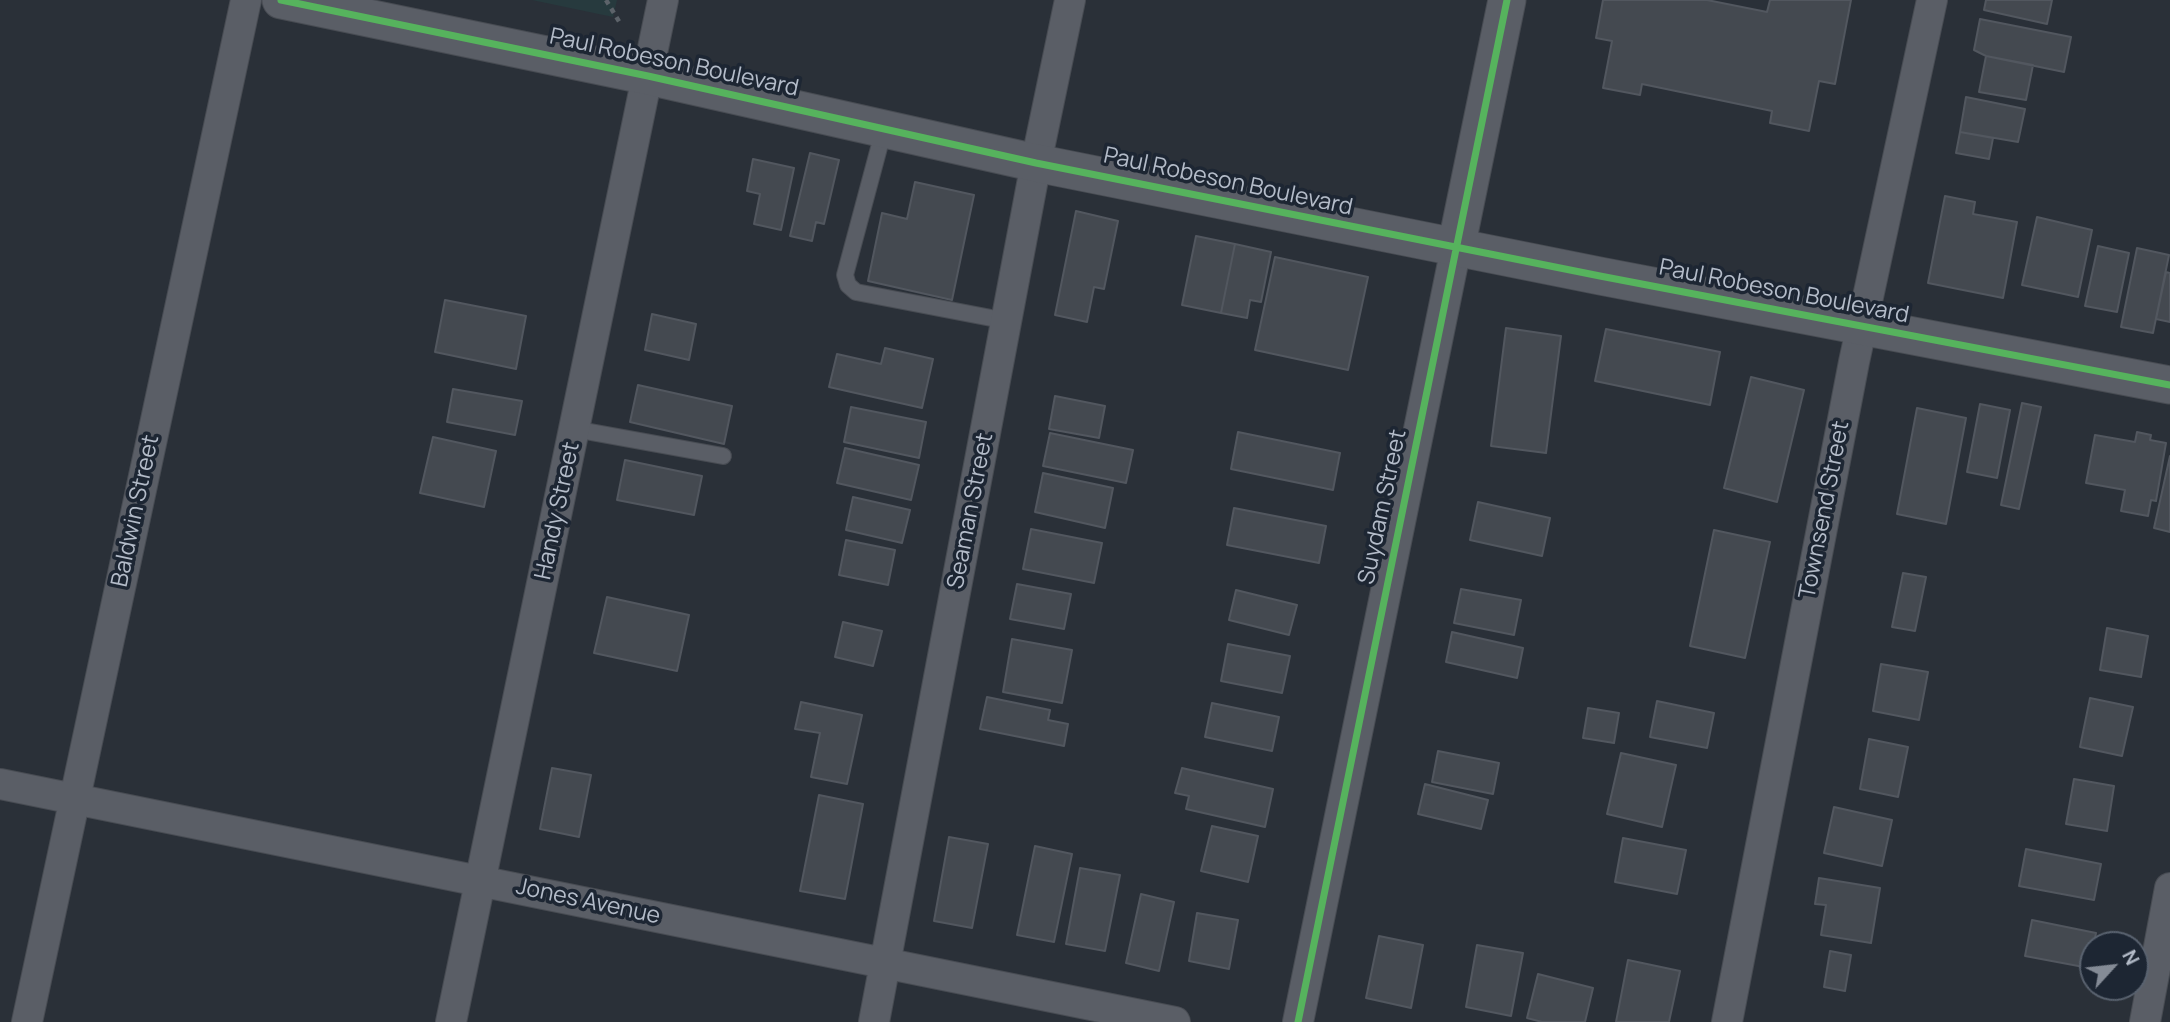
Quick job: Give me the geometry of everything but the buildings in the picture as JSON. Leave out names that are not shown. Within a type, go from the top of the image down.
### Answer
[{"type":"street","name":"Baldwin Street","points":[[27,1022],[246,0]]},
{"type":"street","name":"Paul Robeson Boulevard","points":[[281,0],[648,76],[1036,163],[1456,248],[2170,385]]},
{"type":"street","name":"Handy Street","points":[[451,1022],[663,0]]},
{"type":"street","name":"Seaman Street","points":[[874,1022],[1036,163],[1070,0]]},
{"type":"street","name":"Suydam Street","points":[[1298,1022],[1507,0]]},
{"type":"street","name":"Townsend Street","points":[[1727,1022],[1861,327],[1932,0]]},
{"type":"street","name":"Jones Avenue","points":[[0,784],[1175,1022]]},
{"type":"street","points":[[2145,1022],[2170,888]]},
{"type":"lane","points":[[884,129],[845,275],[848,285],[856,292],[1007,321]]},
{"type":"lane","points":[[575,429],[723,456]]},
{"type":"path","points":[[606,0],[620,23]]},
{"type":"green space","points":[[532,0],[617,0],[613,17]]},
{"type":"cycle path","points":[[281,0],[648,76],[1036,163],[1600,276],[2170,385]]},
{"type":"cycle path","points":[[1298,1022],[1507,0]]}]
